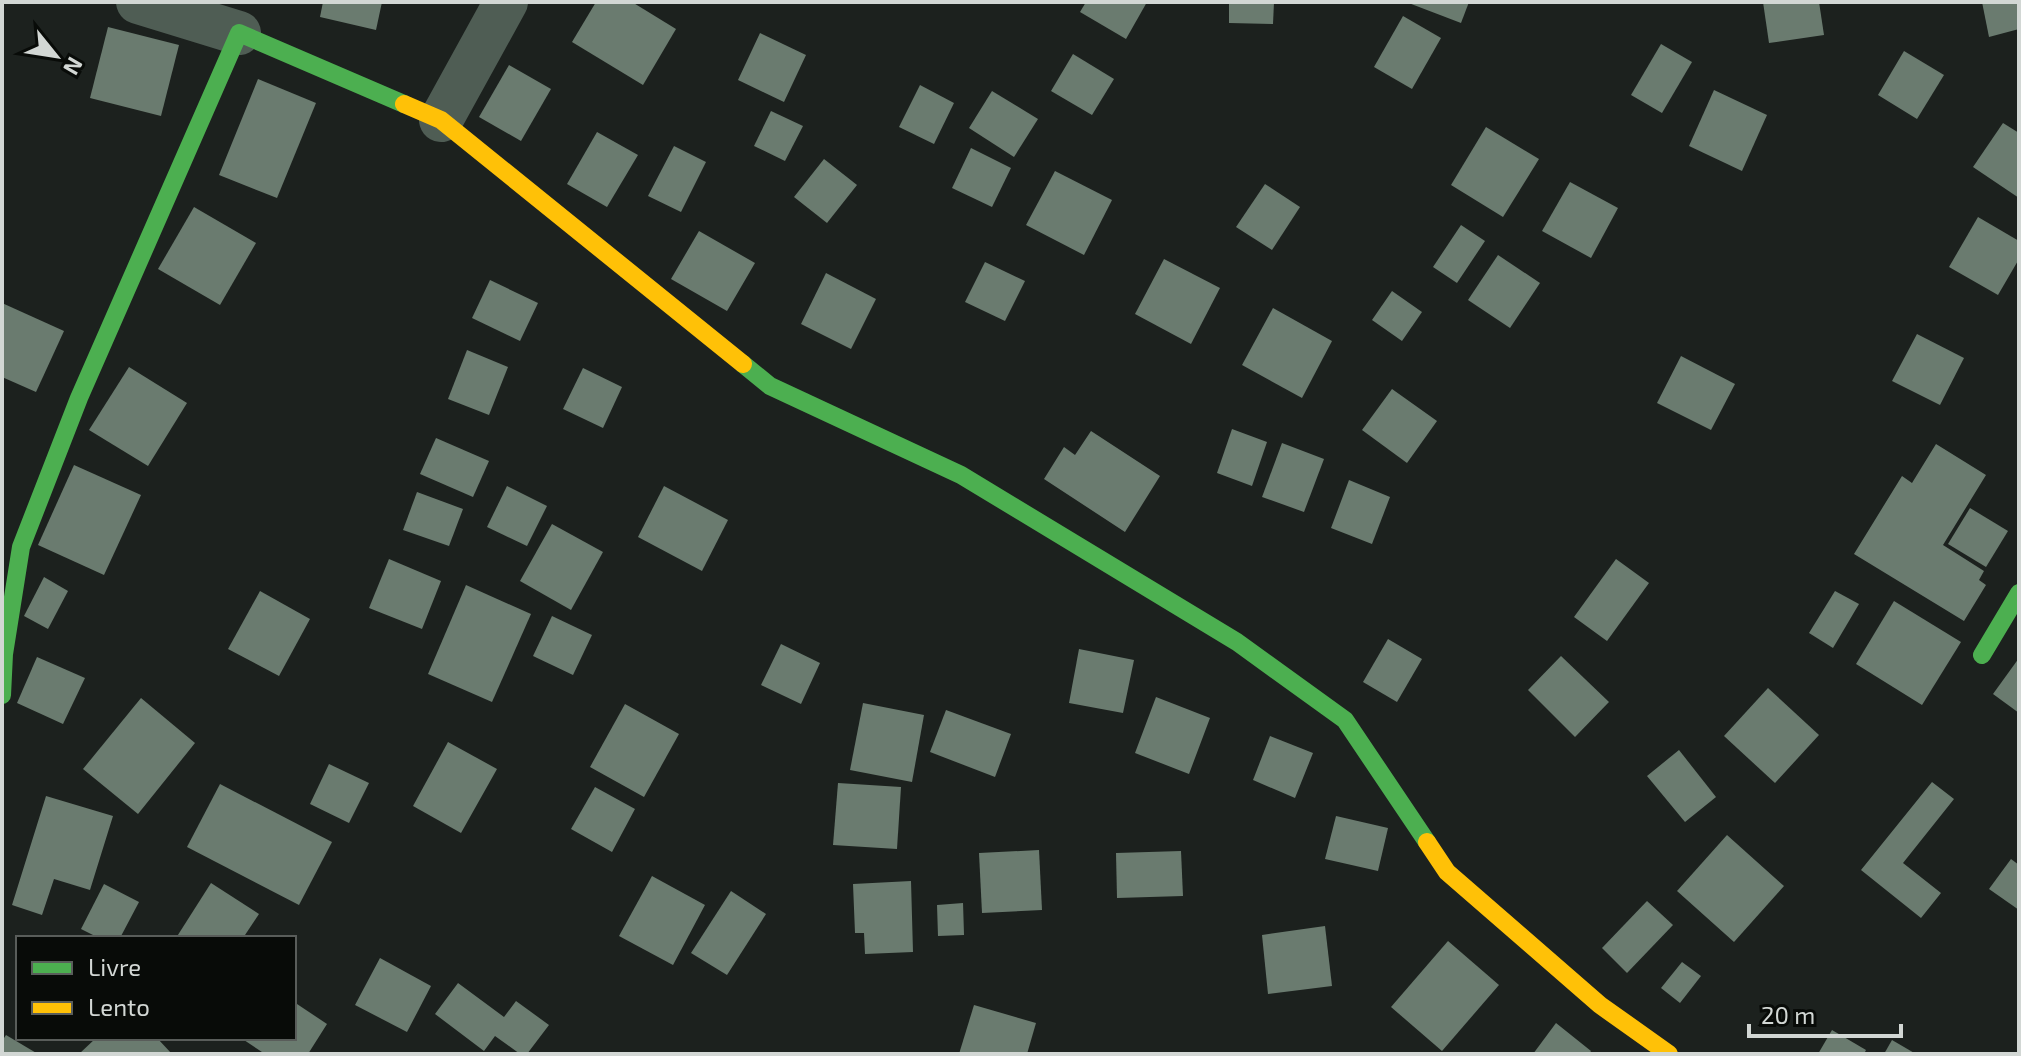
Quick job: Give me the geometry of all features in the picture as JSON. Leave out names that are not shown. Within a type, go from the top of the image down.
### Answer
[{"type":"street","points":[[138,2],[239,33],[441,120],[770,386],[961,475],[1237,642],[1345,720],[1447,872],[1600,1005],[1669,1054]]},
{"type":"street","points":[[441,120],[506,2]]},
{"type":"street","points":[[2,695],[4,654],[21,547],[79,398],[239,33]]},
{"type":"street","points":[[1982,655],[2019,593]]},
{"type":"building","points":[[323,2],[382,2],[376,30],[320,17]]},
{"type":"building","points":[[596,2],[632,2],[676,29],[643,85],[572,42]]},
{"type":"building","points":[[1086,2],[1147,2],[1126,39],[1080,12]]},
{"type":"building","points":[[1229,2],[1274,2],[1273,24],[1229,23]]},
{"type":"building","points":[[1406,2],[1469,2],[1461,23]]},
{"type":"building","points":[[1763,2],[1819,2],[1824,35],[1769,43]]},
{"type":"building","points":[[1982,2],[2019,2],[2019,29],[1989,37]]},
{"type":"building","points":[[1403,16],[1441,38],[1412,89],[1374,67]]},
{"type":"building","points":[[108,27],[179,45],[161,116],[90,98]]},
{"type":"building","points":[[760,33],[806,55],[784,102],[738,80]]},
{"type":"building","points":[[1661,44],[1692,62],[1662,113],[1631,95]]},
{"type":"building","points":[[1904,51],[1944,75],[1917,119],[1878,95]]},
{"type":"building","points":[[1073,54],[1114,79],[1092,115],[1051,91]]},
{"type":"building","points":[[509,65],[551,89],[521,141],[479,117]]},
{"type":"building","points":[[258,79],[316,103],[277,198],[219,175]]},
{"type":"building","points":[[920,85],[954,103],[934,144],[899,127]]},
{"type":"building","points":[[1714,90],[1767,115],[1742,171],[1689,146]]},
{"type":"building","points":[[992,91],[1038,119],[1014,157],[969,128]]},
{"type":"building","points":[[771,111],[803,126],[785,161],[754,146]]},
{"type":"building","points":[[2003,123],[2019,133],[2019,198],[1973,167]]},
{"type":"building","points":[[1486,127],[1539,159],[1503,217],[1451,185]]},
{"type":"building","points":[[597,132],[638,155],[607,207],[567,184]]},
{"type":"building","points":[[674,146],[706,162],[681,212],[648,196]]},
{"type":"building","points":[[971,148],[1011,168],[992,207],[952,188]]},
{"type":"building","points":[[824,159],[857,185],[827,223],[794,197]]},
{"type":"building","points":[[1055,171],[1112,200],[1084,255],[1026,225]]},
{"type":"building","points":[[1570,182],[1618,208],[1591,258],[1542,231]]},
{"type":"building","points":[[1265,184],[1300,207],[1272,250],[1236,227]]},
{"type":"building","points":[[194,207],[256,243],[220,305],[158,269]]},
{"type":"building","points":[[1978,217],[2019,241],[2019,259],[1998,295],[1949,267]]},
{"type":"building","points":[[1461,225],[1485,241],[1457,283],[1433,267]]},
{"type":"building","points":[[699,231],[755,263],[727,311],[671,279]]},
{"type":"building","points":[[1498,255],[1540,283],[1510,328],[1468,300]]},
{"type":"building","points":[[1164,259],[1220,288],[1191,344],[1135,314]]},
{"type":"building","points":[[985,262],[1025,281],[1005,321],[965,302]]},
{"type":"building","points":[[826,273],[876,299],[851,349],[801,324]]},
{"type":"building","points":[[490,280],[538,303],[520,341],[472,318]]},
{"type":"building","points":[[1392,291],[1422,312],[1402,341],[1372,320]]},
{"type":"building","points":[[2,303],[64,331],[36,392],[2,377]]},
{"type":"building","points":[[1273,308],[1332,341],[1302,398],[1242,365]]},
{"type":"building","points":[[1917,334],[1964,358],[1940,405],[1892,381]]},
{"type":"building","points":[[467,350],[508,367],[489,415],[448,399]]},
{"type":"building","points":[[1681,356],[1735,384],[1711,430],[1657,403]]},
{"type":"building","points":[[129,367],[187,403],[148,466],[89,430]]},
{"type":"building","points":[[583,368],[622,387],[603,428],[563,409]]},
{"type":"building","points":[[1392,389],[1437,421],[1407,463],[1362,430]]},
{"type":"building","points":[[1232,429],[1267,442],[1252,486],[1217,473]]},
{"type":"building","points":[[1091,431],[1160,476],[1125,532],[1044,479],[1064,447],[1075,455]]},
{"type":"building","points":[[436,438],[489,461],[473,497],[420,474]]},
{"type":"building","points":[[1282,443],[1324,459],[1304,512],[1262,497]]},
{"type":"building","points":[[1936,444],[1986,475],[1943,545],[1984,571],[1979,580],[1986,585],[1964,621],[1854,554],[1902,476],[1912,483]]},
{"type":"building","points":[[74,465],[141,495],[104,575],[38,545]]},
{"type":"building","points":[[1349,480],[1390,497],[1372,544],[1331,528]]},
{"type":"building","points":[[507,486],[547,506],[527,546],[487,527]]},
{"type":"building","points":[[664,486],[728,520],[702,571],[638,537]]},
{"type":"building","points":[[417,492],[463,509],[449,546],[403,530]]},
{"type":"building","points":[[1970,508],[2008,531],[1986,567],[1948,544]]},
{"type":"building","points":[[552,524],[603,552],[571,610],[520,581]]},
{"type":"building","points":[[389,559],[441,581],[422,629],[369,608]]},
{"type":"building","points":[[1616,559],[1649,583],[1607,641],[1574,617]]},
{"type":"building","points":[[44,577],[68,591],[48,629],[24,616]]},
{"type":"building","points":[[466,585],[531,614],[492,702],[428,674]]},
{"type":"building","points":[[260,591],[310,619],[279,676],[228,649]]},
{"type":"building","points":[[1835,591],[1859,604],[1833,648],[1809,633]]},
{"type":"building","points":[[1894,601],[1961,642],[1922,705],[1856,664]]},
{"type":"building","points":[[552,616],[592,635],[573,675],[533,656]]},
{"type":"building","points":[[1388,639],[1422,659],[1397,702],[1363,682]]},
{"type":"building","points":[[781,644],[820,663],[801,704],[761,685]]},
{"type":"building","points":[[1079,649],[1134,660],[1123,713],[1069,703]]},
{"type":"building","points":[[1561,656],[1609,702],[1575,737],[1528,690]]},
{"type":"building","points":[[37,657],[85,678],[63,724],[17,703]]},
{"type":"building","points":[[2019,658],[2019,713],[1993,694]]},
{"type":"building","points":[[1768,688],[1819,735],[1775,783],[1724,736]]},
{"type":"building","points":[[1156,697],[1210,718],[1189,774],[1135,753]]},
{"type":"building","points":[[141,698],[195,743],[138,814],[83,769]]},
{"type":"building","points":[[863,703],[924,715],[912,782],[850,770]]},
{"type":"building","points":[[625,704],[679,734],[644,797],[590,767]]},
{"type":"building","points":[[946,710],[1011,734],[995,777],[930,752]]},
{"type":"building","points":[[1270,736],[1313,753],[1295,798],[1253,780]]},
{"type":"building","points":[[448,742],[497,769],[461,833],[413,806]]},
{"type":"building","points":[[1679,750],[1716,797],[1685,822],[1647,776]]},
{"type":"building","points":[[329,764],[369,783],[349,823],[310,804]]},
{"type":"building","points":[[1932,782],[1954,799],[1903,863],[1941,893],[1921,918],[1861,870]]},
{"type":"building","points":[[838,783],[901,787],[897,849],[833,845]]},
{"type":"building","points":[[220,784],[332,842],[299,905],[187,847]]},
{"type":"building","points":[[595,787],[635,809],[612,852],[571,829]]},
{"type":"building","points":[[46,796],[113,816],[90,890],[54,879],[42,915],[12,905]]},
{"type":"building","points":[[1336,816],[1388,828],[1378,871],[1325,859]]},
{"type":"building","points":[[1727,835],[1784,886],[1734,942],[1677,891]]},
{"type":"building","points":[[1039,850],[1042,910],[982,913],[979,853]]},
{"type":"building","points":[[1181,851],[1183,896],[1117,898],[1116,853]]},
{"type":"building","points":[[2011,859],[2019,865],[2019,910],[1989,889]]},
{"type":"building","points":[[652,876],[705,905],[673,965],[619,936]]},
{"type":"building","points":[[911,881],[913,952],[865,954],[864,933],[855,933],[853,884]]},
{"type":"building","points":[[211,883],[259,914],[244,936],[177,936]]},
{"type":"building","points":[[104,884],[139,902],[121,936],[95,936],[81,929]]},
{"type":"building","points":[[731,891],[766,914],[727,975],[691,953]]},
{"type":"building","points":[[1647,901],[1673,925],[1627,973],[1602,948]]},
{"type":"building","points":[[963,903],[964,935],[938,936],[937,905]]},
{"type":"building","points":[[1325,926],[1332,986],[1268,994],[1262,935]]},
{"type":"building","points":[[1448,941],[1499,985],[1442,1051],[1391,1007]]},
{"type":"building","points":[[380,958],[431,986],[407,1032],[355,1005]]},
{"type":"building","points":[[1682,962],[1701,976],[1680,1003],[1661,988]]},
{"type":"building","points":[[458,983],[504,1017],[516,1001],[549,1025],[527,1054],[520,1054],[495,1036],[484,1051],[435,1014]]},
{"type":"building","points":[[296,1003],[327,1024],[308,1054],[265,1054],[244,1040],[296,1040]]},
{"type":"building","points":[[974,1005],[1036,1023],[1027,1054],[959,1054]]},
{"type":"building","points":[[1556,1023],[1591,1051],[1589,1054],[1533,1054]]},
{"type":"building","points":[[1832,1030],[1866,1050],[1864,1054],[1818,1054]]},
{"type":"building","points":[[6,1035],[38,1054],[2,1054],[2,1041]]},
{"type":"building","points":[[94,1040],[159,1040],[172,1054],[79,1054]]},
{"type":"building","points":[[1892,1040],[1916,1054],[1884,1054]]},
{"type":"traffic: fast","points":[[2,695],[4,654],[21,547],[79,398],[239,33],[404,104]]},
{"type":"traffic: fast","points":[[743,364],[770,386],[961,475],[1237,642],[1345,720],[1427,842]]},
{"type":"traffic: fast","points":[[1982,655],[2019,593]]},
{"type":"traffic: slow","points":[[404,104],[441,120],[743,364]]},
{"type":"traffic: slow","points":[[1427,842],[1447,872],[1600,1005],[1669,1054]]}]
